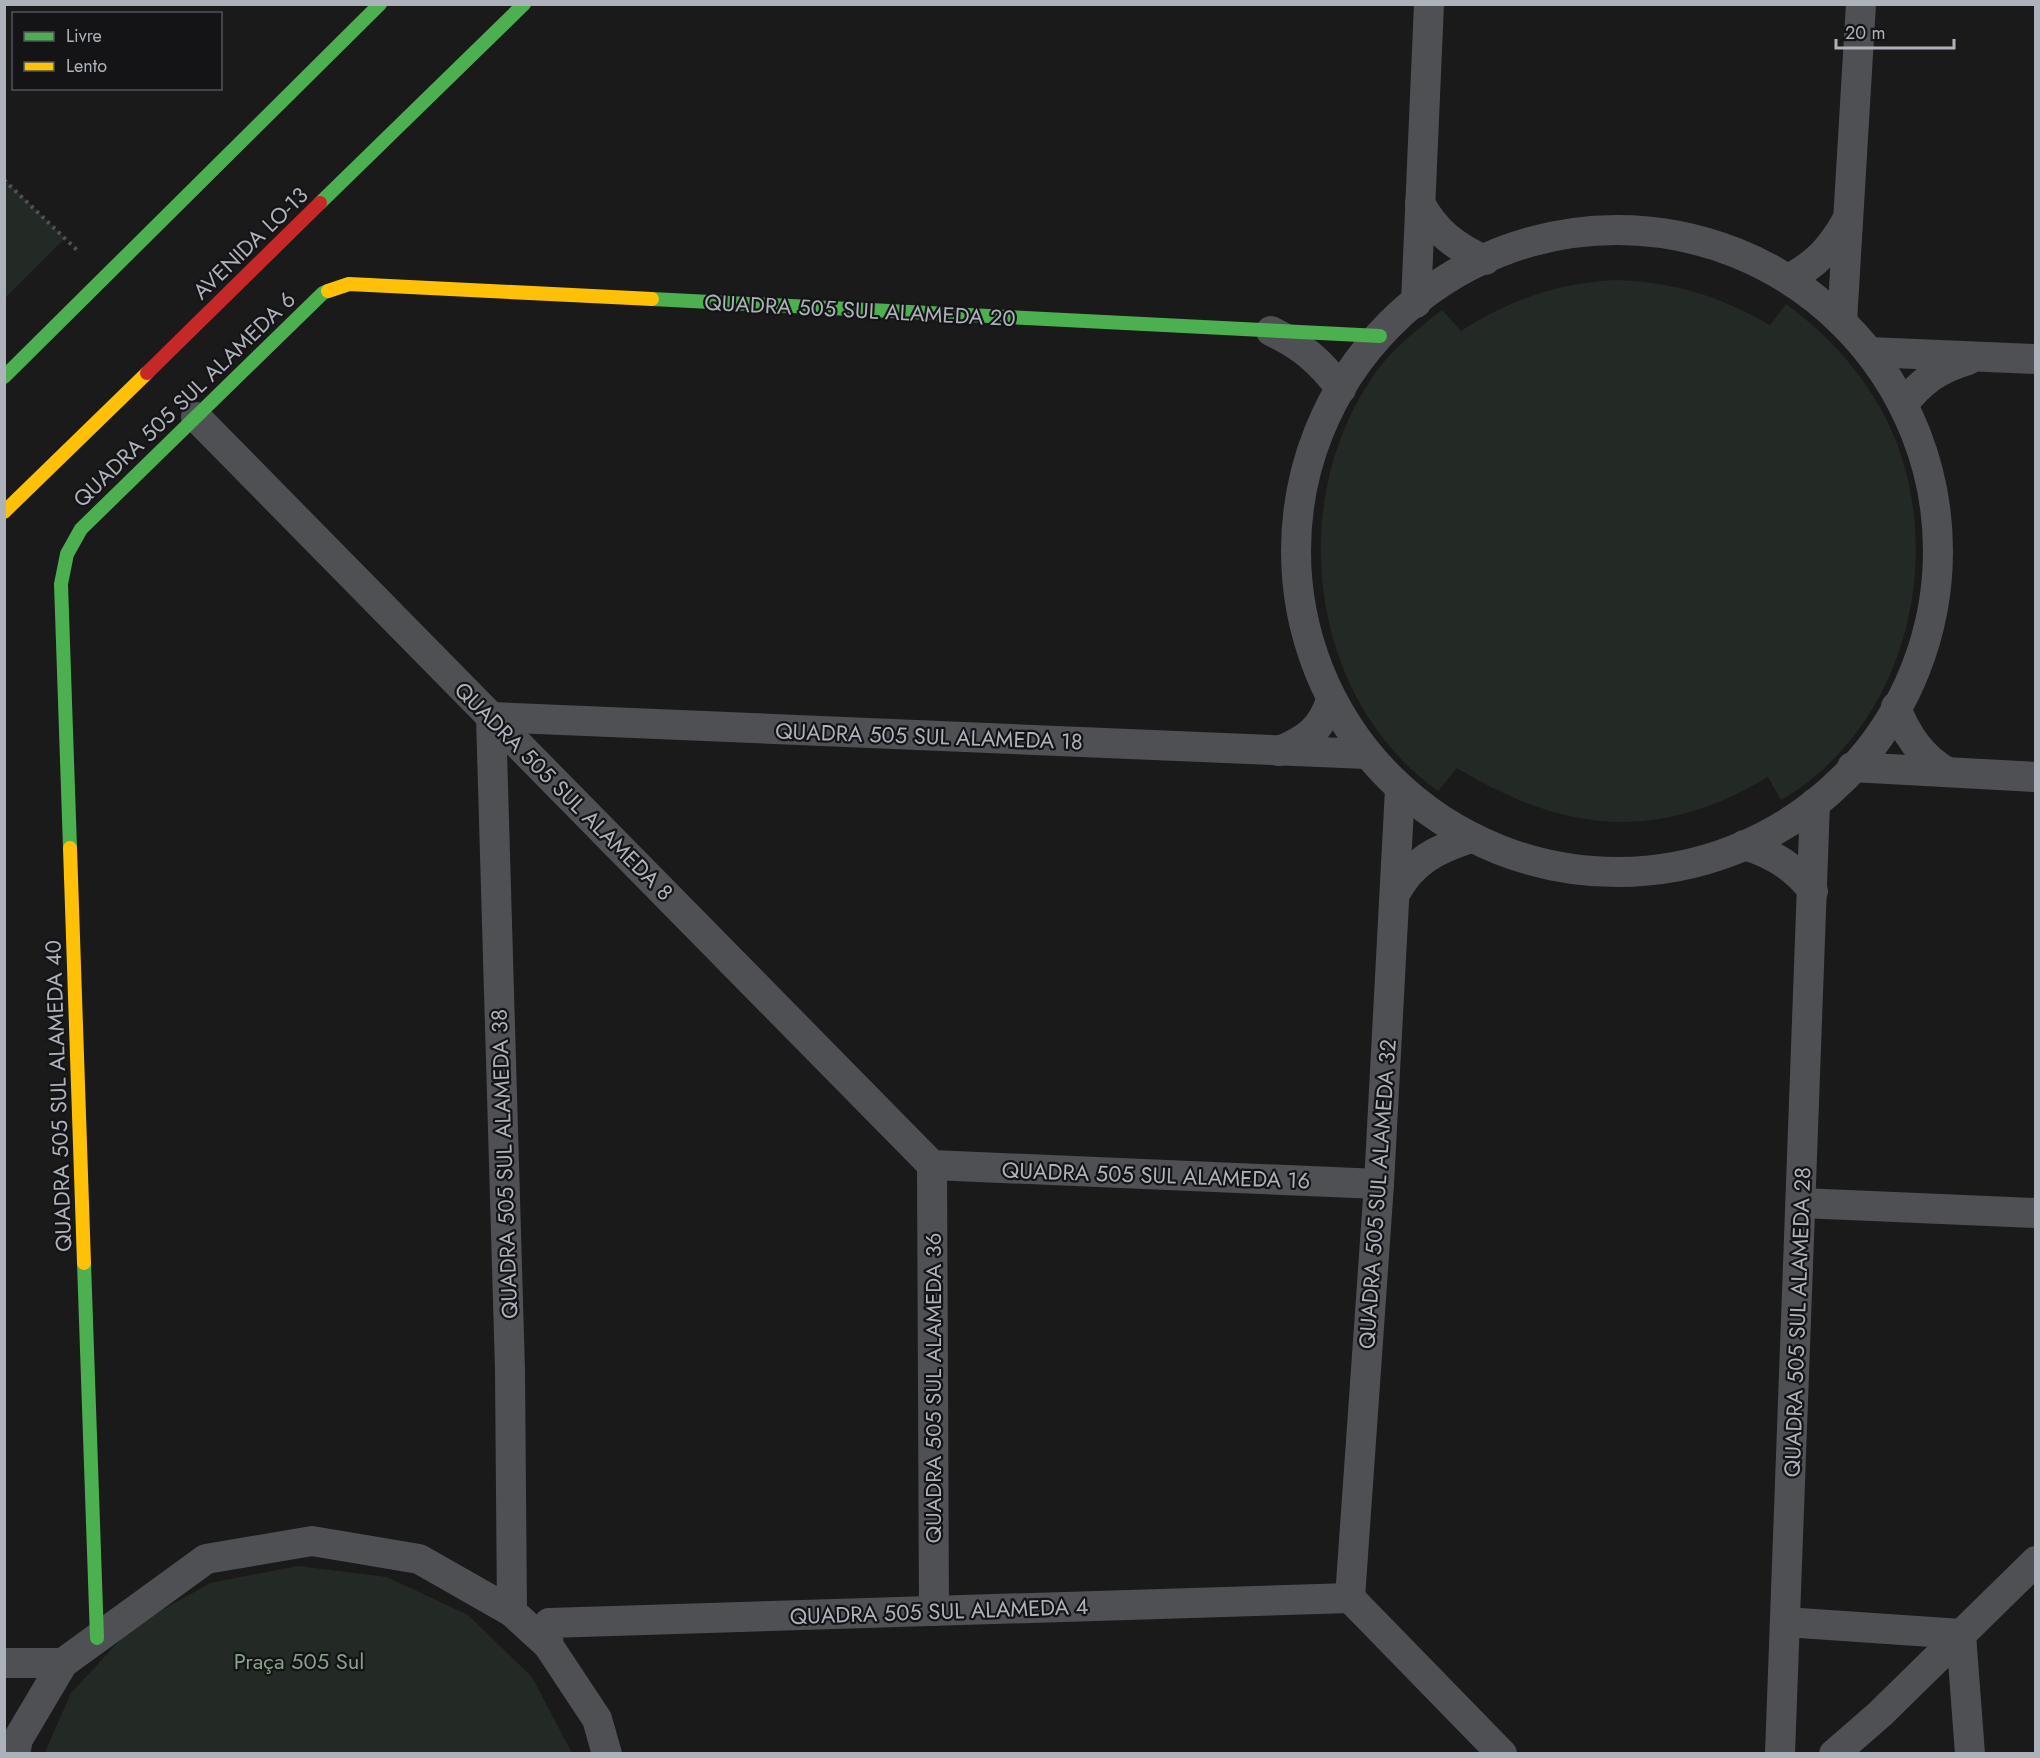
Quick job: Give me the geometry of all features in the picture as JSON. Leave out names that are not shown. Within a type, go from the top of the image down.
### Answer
[{"type":"street","points":[[4,377],[380,4]]},
{"type":"street","name":"AVENIDA LO-13","points":[[4,512],[524,4]]},
{"type":"street","points":[[1416,303],[1429,4]]},
{"type":"street","points":[[1842,322],[1861,4]]},
{"type":"street","points":[[1420,202],[1441,234],[1460,248],[1485,260]]},
{"type":"street","points":[[1788,279],[1822,256],[1836,240],[1849,217]]},
{"type":"street","points":[[1640,231],[1671,235],[1717,246],[1746,257],[1788,279],[1842,322],[1869,352],[1903,405],[1916,434],[1930,479],[1936,517],[1938,557],[1933,604],[1916,664],[1896,707],[1852,767],[1815,803],[1789,821],[1744,845],[1687,864],[1615,872],[1542,864],[1471,838],[1432,815],[1400,789],[1367,754],[1331,700],[1312,655],[1304,624],[1298,592],[1296,544],[1299,511],[1309,463],[1326,418],[1341,389],[1380,336],[1416,303],[1442,284],[1485,260],[1531,243],[1577,233],[1640,231]]},
{"type":"street","name":"QUADRA 505 SUL ALAMEDA 20","points":[[340,286],[362,284],[1380,336]]},
{"type":"street","name":"QUADRA 505 SUL ALAMEDA 6","points":[[67,554],[81,529],[323,293],[340,286]]},
{"type":"street","points":[[1271,331],[1300,346],[1313,356],[1341,389]]},
{"type":"street","points":[[1869,352],[2036,359]]},
{"type":"street","points":[[1903,405],[1918,387],[1938,371],[1977,357]]},
{"type":"street","name":"QUADRA 505 SUL ALAMEDA 8","points":[[196,417],[932,1165]]},
{"type":"street","name":"QUADRA 505 SUL ALAMEDA 40","points":[[67,554],[61,584],[97,1638]]},
{"type":"street","points":[[1279,751],[1314,733],[1325,716],[1331,700]]},
{"type":"street","points":[[1896,707],[1912,741],[1928,760],[1947,772]]},
{"type":"street","name":"QUADRA 505 SUL ALAMEDA 18","points":[[491,717],[1367,754]]},
{"type":"street","name":"QUADRA 505 SUL ALAMEDA 38","points":[[491,717],[510,1370],[512,1612]]},
{"type":"street","points":[[1852,767],[2036,777]]},
{"type":"street","name":"QUADRA 505 SUL ALAMEDA 32","points":[[1350,1598],[1379,1184],[1400,789]]},
{"type":"street","name":"QUADRA 505 SUL ALAMEDA 28","points":[[1780,1754],[1815,803]]},
{"type":"street","points":[[1395,894],[1406,874],[1419,862],[1450,845],[1471,838]]},
{"type":"street","points":[[1744,845],[1765,851],[1786,863],[1813,891]]},
{"type":"street","name":"QUADRA 505 SUL ALAMEDA 16","points":[[932,1165],[1379,1184]]},
{"type":"street","name":"QUADRA 505 SUL ALAMEDA 36","points":[[932,1165],[934,1611]]},
{"type":"street","points":[[1801,1203],[2036,1213]]},
{"type":"street","points":[[15,1754],[18,1739],[63,1663],[97,1638],[206,1560],[312,1541],[419,1559],[512,1612],[548,1645],[597,1719],[607,1754]]},
{"type":"street","points":[[1834,1754],[1880,1714],[2036,1561]]},
{"type":"street","points":[[1350,1598],[1502,1754]]},
{"type":"street","name":"QUADRA 505 SUL ALAMEDA 4","points":[[548,1645],[549,1623],[1350,1598]]},
{"type":"street","points":[[1785,1622],[1961,1634]]},
{"type":"street","points":[[1961,1634],[1970,1754]]},
{"type":"street","points":[[4,1663],[63,1663]]},
{"type":"street","points":[[1858,1754],[1880,1714]]},
{"type":"path","points":[[4,180],[105,276]]},
{"type":"green space","points":[[5,180],[65,238],[4,298]]},
{"type":"green space","points":[[1616,280],[1658,284],[1696,292],[1733,306],[1770,325],[1786,304],[1828,339],[1852,366],[1882,411],[1903,462],[1914,516],[1915,571],[1907,626],[1889,678],[1861,726],[1826,767],[1781,800],[1768,777],[1727,798],[1688,813],[1649,820],[1611,822],[1573,817],[1535,806],[1497,790],[1457,768],[1438,791],[1394,751],[1360,704],[1337,651],[1324,594],[1321,536],[1329,478],[1347,423],[1376,372],[1415,331],[1442,310],[1461,331],[1497,310],[1535,295],[1574,285]]},
{"type":"green space","name":"Praça 505 Sul","points":[[298,1566],[387,1577],[468,1615],[532,1677],[572,1753],[44,1754],[71,1693],[132,1627],[210,1583]]},
{"type":"traffic: fast","points":[[4,377],[380,4]]},
{"type":"traffic: fast","points":[[320,203],[524,4]]},
{"type":"traffic: fast","points":[[70,848],[61,584],[67,554],[81,529],[323,293],[328,291]]},
{"type":"traffic: fast","points":[[652,299],[1380,336]]},
{"type":"traffic: fast","points":[[84,1263],[97,1638]]},
{"type":"traffic: slow","points":[[328,291],[349,284],[652,299]]},
{"type":"traffic: slow","points":[[4,512],[147,373]]},
{"type":"traffic: slow","points":[[70,848],[84,1263]]},
{"type":"traffic: jam","points":[[147,373],[320,203]]}]
